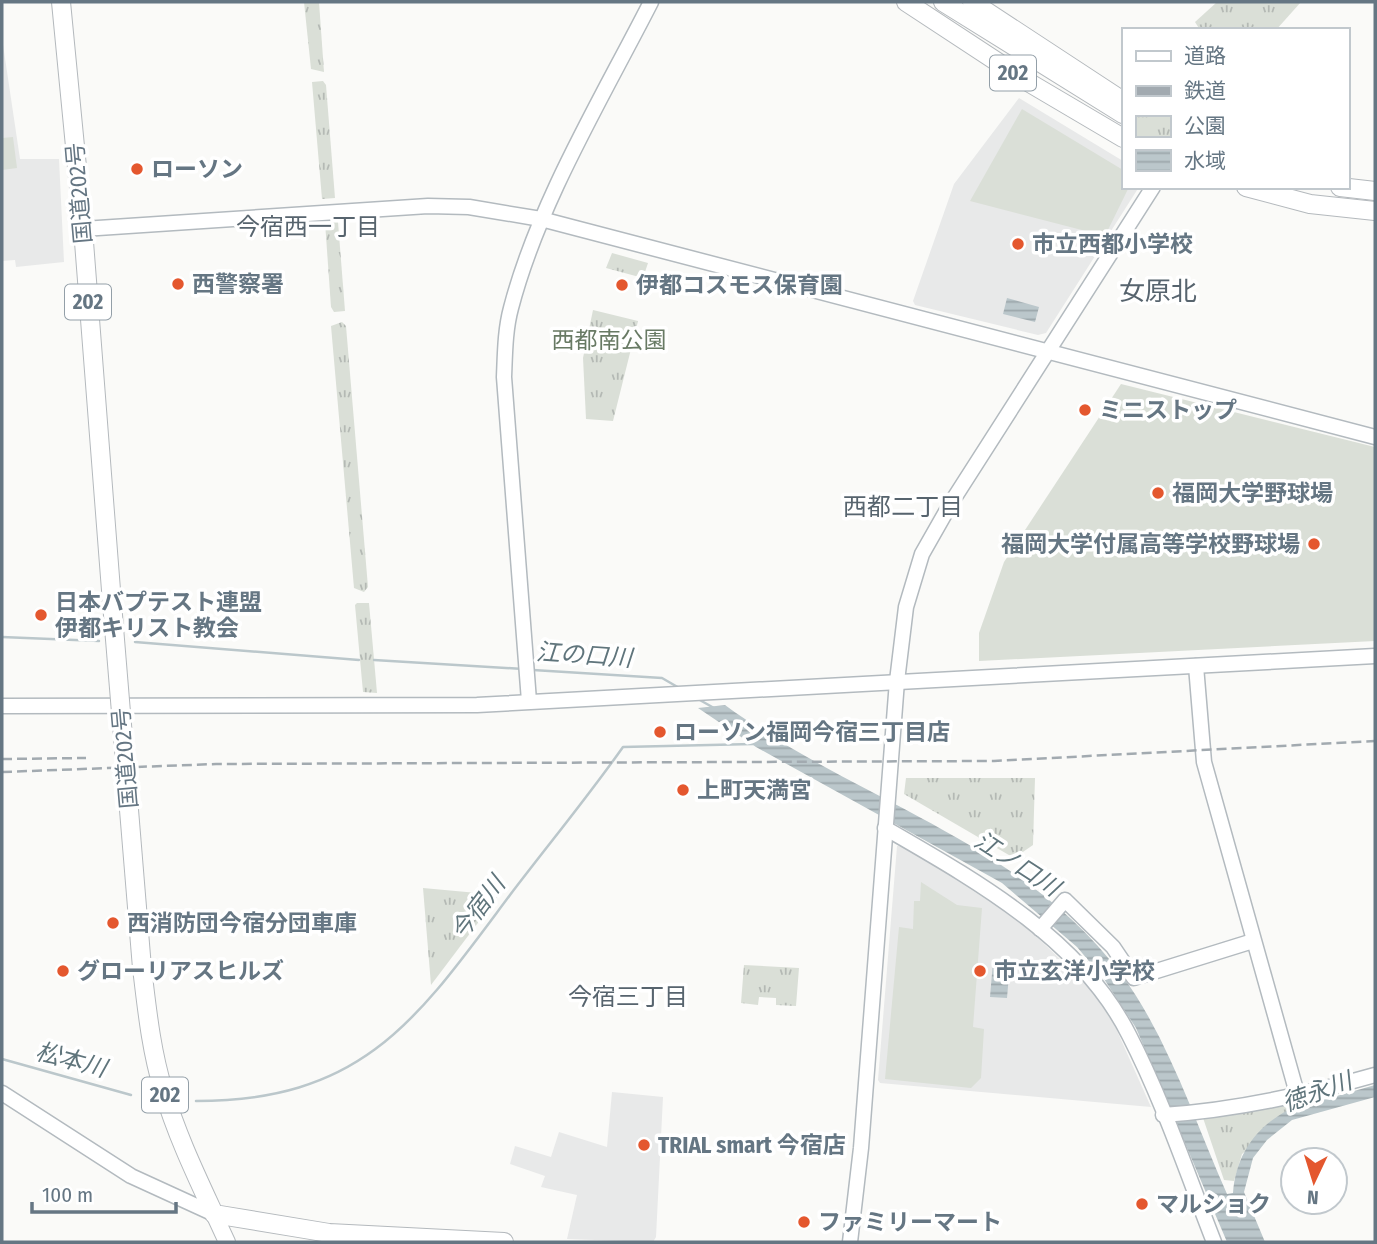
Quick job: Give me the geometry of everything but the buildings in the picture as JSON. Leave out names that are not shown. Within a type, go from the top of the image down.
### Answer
[{"type":"highway","name":"国道202号","points":[[61,2],[83,229],[142,968],[150,1036],[163,1088],[184,1147],[214,1214]]},
{"type":"highway","name":"202","points":[[906,2],[1028,82],[1122,137]]},
{"type":"highway","points":[[920,2],[1061,94],[1122,129]]},
{"type":"highway","points":[[943,2],[1122,113]]},
{"type":"highway","name":"202","points":[[972,2],[1122,100]]},
{"type":"highway","points":[[1349,177],[1375,180]]},
{"type":"highway","points":[[1349,188],[1375,191]]},
{"type":"highway","points":[[1254,189],[1310,204],[1375,211]]},
{"type":"highway","points":[[1288,189],[1375,204]]},
{"type":"highway","points":[[214,1214],[329,1233],[504,1242]]},
{"type":"main road","points":[[214,1214],[228,1242]]},
{"type":"street","points":[[529,701],[505,351],[511,307],[541,219],[651,2]]},
{"type":"street","points":[[850,1242],[861,1148],[897,681],[906,607],[922,554],[1045,351],[1152,189]]},
{"type":"street","points":[[83,229],[428,206],[469,207],[541,219],[1375,437]]},
{"type":"street","points":[[2,706],[477,705],[1375,656]]},
{"type":"street","points":[[1196,666],[1204,762],[1297,1097]]},
{"type":"street","points":[[886,828],[989,888],[1040,929],[1094,983],[1129,1033],[1214,1242]]},
{"type":"street","points":[[1040,929],[1065,900],[1113,947],[1135,978],[1253,941]]},
{"type":"street","points":[[1163,1115],[1297,1097],[1375,1074]]},
{"type":"street","points":[[2,1093],[131,1176],[214,1214]]},
{"type":"shaded area","points":[[2,38],[20,159],[59,159],[64,262],[16,267],[15,260],[2,261]]},
{"type":"shaded area","name":"市立西都小学校","points":[[1019,98],[1122,160],[1122,189],[1138,189],[1046,333],[1038,335],[915,305],[913,301],[954,184]]},
{"type":"shaded area","name":"市立玄洋小学校","points":[[901,845],[1010,911],[1090,988],[1114,1024],[1151,1107],[880,1083],[878,1080],[897,846]]},
{"type":"shaded area","points":[[612,1092],[663,1097],[656,1237],[653,1242],[567,1239],[577,1195],[541,1187],[545,1176],[510,1164],[515,1146],[551,1157],[559,1132],[607,1147]]},
{"type":"green space","points":[[304,2],[319,2],[324,72],[311,69]]},
{"type":"green space","points":[[1217,2],[1301,2],[1278,28],[1199,28],[1195,22]]},
{"type":"green space","points":[[323,81],[326,85],[335,198],[322,199],[312,82]]},
{"type":"green space","points":[[1022,109],[1122,169],[1122,189],[1128,189],[1105,236],[970,201]]},
{"type":"green space","points":[[13,137],[17,168],[2,170],[2,138]]},
{"type":"green space","points":[[325,222],[338,222],[345,311],[334,312],[331,307]]},
{"type":"green space","points":[[612,253],[648,263],[643,278],[606,268]]},
{"type":"green space","name":"西都南公園","points":[[593,310],[638,321],[613,421],[586,419],[583,358]]},
{"type":"green space","points":[[342,322],[346,326],[368,587],[364,592],[354,588],[331,326]]},
{"type":"green space","name":"福岡大学野球場","points":[[1121,384],[1375,447],[1375,641],[979,661],[979,633],[1004,562]]},
{"type":"green space","points":[[369,603],[377,693],[363,692],[355,605]]},
{"type":"green space","points":[[906,778],[1035,778],[1033,845],[1014,858],[904,794]]},
{"type":"green space","points":[[921,882],[957,905],[982,908],[973,1027],[984,1029],[981,1078],[971,1088],[885,1079],[899,927],[913,929],[914,901],[920,901]]},
{"type":"green space","points":[[423,888],[499,895],[431,985]]},
{"type":"green space","points":[[744,965],[799,968],[796,1006],[776,1005],[776,998],[759,997],[758,1005],[741,1003]]},
{"type":"green space","points":[[1298,1097],[1300,1106],[1242,1154],[1234,1181],[1224,1180],[1201,1112]]},
{"type":"water","points":[[1007,298],[1039,307],[1035,322],[1003,314]]},
{"type":"water","points":[[725,705],[827,768],[986,855],[1035,889],[1081,928],[1121,974],[1153,1025],[1180,1081],[1227,1194],[1233,1193],[1238,1167],[1249,1144],[1276,1117],[1288,1110],[1375,1085],[1375,1097],[1292,1120],[1267,1140],[1253,1158],[1244,1192],[1265,1242],[1227,1242],[1136,1028],[1104,979],[1077,947],[1002,883],[756,747],[698,708]]},
{"type":"water","points":[[993,962],[1010,963],[1007,998],[990,997]]},
{"type":"waterway","points":[[2,637],[99,641]]},
{"type":"waterway","name":"江の口川","points":[[135,642],[359,660]]},
{"type":"waterway","name":"江の口川","points":[[374,660],[523,669]]},
{"type":"waterway","name":"江の口川","points":[[533,670],[662,678],[681,689]]},
{"type":"waterway","name":"江の口川","points":[[698,699],[714,708]]},
{"type":"waterway","name":"今宿川","points":[[196,1101],[254,1097],[303,1086],[345,1068],[382,1044],[415,1014],[446,979],[623,747],[753,744]]},
{"type":"waterway","name":"松本川","points":[[2,1059],[131,1095]]},
{"type":"railway","points":[[2,772],[216,764],[994,761],[1375,741]]},
{"type":"railway","points":[[2,759],[86,758]]},
{"type":"place","name":"ローソン","points":[[137,169]]},
{"type":"place","name":"市立西都小学校","points":[[1018,244]]},
{"type":"place","name":"西警察署","points":[[178,284]]},
{"type":"place","name":"伊都コスモス保育園","points":[[622,285]]},
{"type":"place","name":"ミニストップ","points":[[1085,410]]},
{"type":"place","name":"福岡大学野球場","points":[[1158,493]]},
{"type":"place","name":"福岡大学付属高等学校野球場","points":[[1314,544]]},
{"type":"place","name":"日本バプテスト連盟 伊都キリスト教会","points":[[41,615]]},
{"type":"place","name":"ローソン福岡今宿三丁目店","points":[[660,732]]},
{"type":"place","name":"上町天満宮","points":[[683,790]]},
{"type":"place","name":"西消防団今宿分団車庫","points":[[113,923]]},
{"type":"place","name":"グローリアスヒルズ","points":[[63,971]]},
{"type":"place","name":"市立玄洋小学校","points":[[980,971]]},
{"type":"place","name":"TRIAL smart 今宿店","points":[[644,1145]]},
{"type":"place","name":"マルショク","points":[[1142,1204]]},
{"type":"place","name":"ファミリーマート","points":[[804,1222]]},
{"type":"district","name":"今宿西一丁目","points":[[308,227]]},
{"type":"district","name":"女原北","points":[[1158,291]]},
{"type":"district","name":"西都二丁目","points":[[903,507]]},
{"type":"district","name":"今宿三丁目","points":[[628,997]]},
{"type":"water label","name":"江ノ口川","points":[[1017,864]]},
{"type":"water label","name":"徳永川","points":[[1317,1092]]}]
